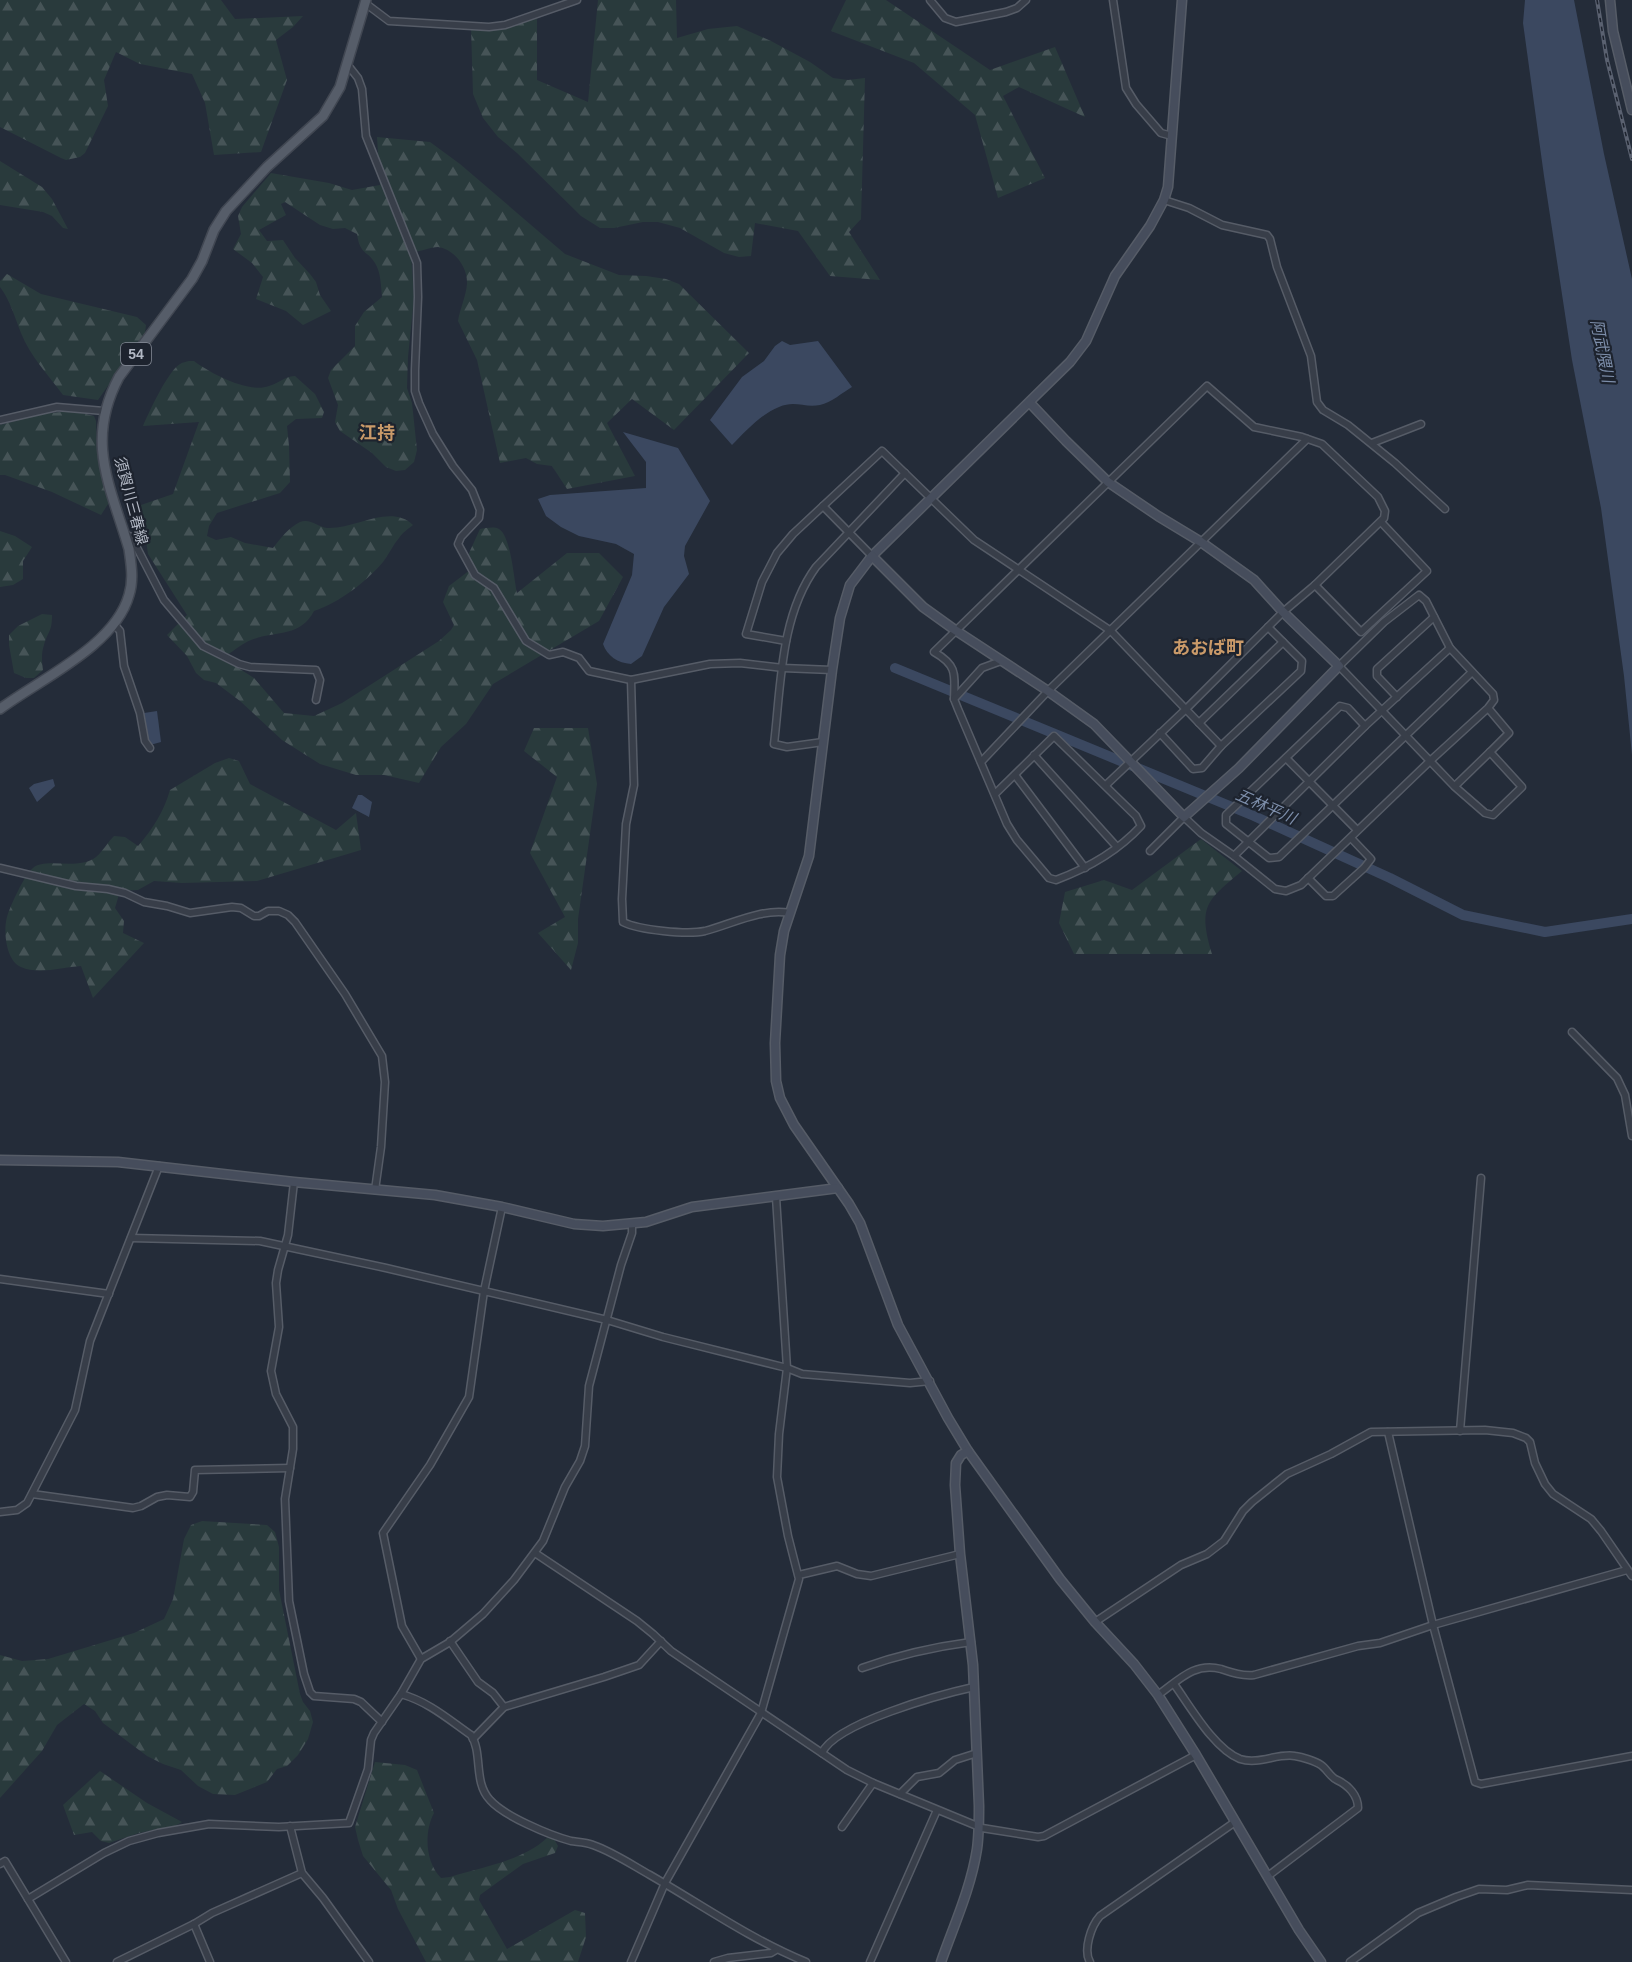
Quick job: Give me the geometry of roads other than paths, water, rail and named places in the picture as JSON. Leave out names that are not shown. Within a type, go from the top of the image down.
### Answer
[{"type":"main road","name":"須賀川三春線","points":[[0,710],[85,652],[114,624],[128,598],[132,582],[131,562],[104,462],[101,440],[104,411],[111,392],[119,377],[198,269],[214,230],[225,212],[267,166],[322,116],[340,87],[365,2]]},
{"type":"street","points":[[365,2],[389,21],[489,27],[505,25],[577,0]]},
{"type":"street","points":[[930,0],[945,18],[956,22],[1006,12],[1017,8],[1026,0]]},
{"type":"street","points":[[1113,0],[1126,88],[1161,134],[1172,136]]},
{"type":"street","points":[[1182,0],[1168,187],[1164,200],[1150,226],[1116,276],[1086,341],[1070,362],[1030,403],[872,556],[850,585],[840,618],[832,670],[809,856],[784,931],[777,982],[775,1043],[778,1090],[785,1110],[794,1125],[849,1204],[866,1235],[898,1325],[968,1451],[1060,1579],[1158,1695],[1299,1930],[1321,1962]]},
{"type":"street","points":[[1610,0],[1613,32],[1632,110]]},
{"type":"street","points":[[347,64],[362,89],[366,136],[417,263],[415,392],[433,434],[453,466],[472,490],[480,510],[479,518],[461,537],[459,544],[475,575],[494,588],[519,633],[532,646],[549,655],[563,652],[579,658],[589,671],[631,680],[710,664],[740,663],[832,670]]},
{"type":"street","points":[[1164,200],[1189,208],[1222,225],[1267,235],[1311,356],[1317,402],[1323,410],[1372,443],[1444,509]]},
{"type":"street","points":[[994,794],[1054,736],[1106,785],[1136,816],[1141,825],[1104,858],[1056,880],[1049,878],[1011,832],[994,794],[954,699],[955,671],[946,659],[934,652],[1207,386],[1254,427],[1322,444],[1378,497],[1385,511],[1384,518],[1315,585],[1283,612],[1106,785]]},
{"type":"street","points":[[1030,403],[1108,482],[1201,542],[1254,580],[1455,786],[1485,813],[1493,815],[1522,789],[1522,784],[1490,752]]},
{"type":"street","points":[[0,420],[57,407],[104,411]]},
{"type":"street","points":[[1372,443],[1421,424]]},
{"type":"street","points":[[981,762],[1047,690],[1111,631],[1307,439]]},
{"type":"street","points":[[786,641],[746,634],[762,582],[777,553],[793,534],[882,451],[974,540],[1111,631],[1221,746]]},
{"type":"street","points":[[823,742],[787,747],[774,744],[786,641],[793,614],[801,590],[816,567],[904,473]]},
{"type":"street","points":[[823,506],[923,606],[1094,724],[1184,817],[1262,880],[1278,890],[1286,891],[1301,885],[1488,708],[1495,696],[1450,648],[1424,598],[1421,595],[1417,596],[1384,622],[1239,768],[1184,817],[1150,851]]},
{"type":"street","points":[[1315,585],[1362,632],[1427,571],[1381,522]]},
{"type":"street","points":[[124,534],[127,534],[134,542],[164,600],[203,646],[250,667],[316,670],[320,680],[315,700]]},
{"type":"street","points":[[1397,697],[1377,676],[1377,669],[1434,617]]},
{"type":"street","points":[[114,624],[120,632],[124,666],[140,712],[145,741],[150,748]]},
{"type":"street","points":[[1160,734],[1193,769],[1202,768],[1221,746],[1302,671],[1302,661],[1268,627]]},
{"type":"street","points":[[1199,723],[1283,642]]},
{"type":"street","points":[[1234,856],[1365,726],[1450,648]]},
{"type":"street","points":[[954,699],[982,668],[1001,661]]},
{"type":"street","points":[[1365,726],[1348,708],[1340,706],[1226,815],[1226,824],[1269,858],[1279,857],[1472,672]]},
{"type":"street","points":[[631,680],[634,785],[626,824],[623,922],[689,933],[771,912],[790,913]]},
{"type":"street","points":[[1455,786],[1509,733],[1488,708]]},
{"type":"street","points":[[1035,755],[1117,847]]},
{"type":"street","points":[[1286,758],[1357,830]]},
{"type":"street","points":[[1015,775],[1085,868]]},
{"type":"street","points":[[1308,878],[1329,897],[1364,868],[1371,859],[1351,837]]},
{"type":"street","points":[[0,868],[76,886],[108,889],[144,902],[190,913],[232,907],[241,908],[254,916],[272,910],[288,915],[299,927],[345,994],[382,1056],[386,1082],[375,1190]]},
{"type":"street","points":[[1572,1032],[1617,1078],[1625,1095],[1632,1136]]},
{"type":"street","points":[[0,1160],[118,1162],[435,1195],[502,1207],[574,1224],[603,1226],[646,1222],[692,1207],[838,1188]]},
{"type":"street","points":[[0,1512],[21,1508],[32,1494],[75,1410],[90,1341],[159,1166]]},
{"type":"street","points":[[1460,1431],[1482,1178]]},
{"type":"street","points":[[294,1182],[286,1246],[276,1283],[279,1327],[272,1371],[276,1394],[293,1427],[293,1449],[285,1499],[289,1601],[310,1692],[314,1696],[354,1699],[361,1702],[382,1722]]},
{"type":"street","points":[[632,1962],[665,1883],[761,1713],[799,1575],[788,1536],[777,1477],[779,1434],[787,1368],[776,1197]]},
{"type":"street","points":[[421,1659],[402,1626],[383,1533],[418,1485],[467,1403],[484,1292],[502,1207]]},
{"type":"street","points":[[28,1899],[104,1853],[129,1841],[158,1833],[209,1824],[290,1826],[349,1823],[368,1769],[371,1740],[421,1659],[450,1641],[483,1614],[514,1580],[543,1541],[585,1446],[589,1386],[621,1265],[632,1233],[632,1224]]},
{"type":"street","points":[[131,1238],[247,1240],[286,1246],[607,1320],[663,1337],[816,1376],[910,1383],[930,1381]]},
{"type":"street","points":[[0,1279],[108,1294]]},
{"type":"street","points":[[1095,1622],[1181,1565],[1207,1554],[1224,1541],[1252,1502],[1287,1474],[1371,1432],[1513,1433],[1526,1438],[1530,1442],[1535,1463],[1545,1484],[1553,1494],[1591,1519],[1632,1576]]},
{"type":"street","points":[[1388,1432],[1433,1625],[1475,1782],[1481,1784],[1632,1756]]},
{"type":"street","points":[[941,1962],[968,1886],[977,1848],[974,1687],[960,1554],[955,1470],[958,1459],[968,1451]]},
{"type":"street","points":[[32,1494],[134,1508],[166,1494],[190,1497],[193,1492],[195,1470],[290,1468]]},
{"type":"street","points":[[535,1553],[637,1622],[671,1651],[847,1770],[978,1827],[1038,1837],[1044,1836],[1196,1755]]},
{"type":"street","points":[[799,1575],[837,1566],[856,1574],[871,1576],[960,1554]]},
{"type":"street","points":[[1158,1695],[1190,1671],[1201,1667],[1216,1668],[1244,1676],[1254,1675],[1358,1646],[1380,1643],[1433,1625],[1628,1570]]},
{"type":"street","points":[[450,1641],[478,1682],[490,1691],[504,1707]]},
{"type":"street","points":[[473,1739],[504,1707],[639,1665],[661,1641]]},
{"type":"street","points":[[862,1668],[897,1655],[971,1642]]},
{"type":"street","points":[[1174,1684],[1206,1729],[1230,1753],[1252,1761],[1290,1756],[1301,1757],[1318,1764],[1335,1780],[1347,1786],[1358,1802],[1358,1808],[1268,1876]]},
{"type":"street","points":[[822,1753],[828,1744],[839,1735],[890,1711],[948,1692],[974,1687]]},
{"type":"street","points":[[401,1694],[422,1700],[473,1739],[477,1767],[485,1794],[504,1812],[533,1826],[599,1848],[665,1883],[753,1938],[806,1962]]},
{"type":"street","points":[[900,1794],[917,1777],[939,1773],[955,1760],[977,1754]]},
{"type":"street","points":[[842,1827],[873,1783]]},
{"type":"street","points":[[870,1962],[937,1810]]},
{"type":"street","points":[[1090,1962],[1086,1948],[1100,1916],[1235,1822]]},
{"type":"street","points":[[290,1826],[302,1873],[369,1962]]},
{"type":"street","points":[[0,1864],[5,1861],[66,1962]]},
{"type":"street","points":[[117,1962],[212,1913],[302,1873]]},
{"type":"street","points":[[1350,1962],[1418,1913],[1479,1889],[1507,1890],[1528,1885],[1632,1890]]},
{"type":"street","points":[[194,1924],[210,1962]]},
{"type":"street","points":[[714,1962],[771,1953],[776,1950]]},
{"type":"water","name":"阿武隈川","points":[[1525,0],[1574,0],[1604,154],[1632,279],[1632,755],[1624,676],[1601,508],[1572,360],[1544,176],[1523,23]]},
{"type":"water","points":[[782,341],[790,345],[818,341],[852,387],[824,404],[814,406],[790,404],[772,410],[754,423],[732,445],[710,420],[742,377],[764,361],[775,346]]},
{"type":"water","points":[[623,432],[678,448],[710,501],[685,546],[684,556],[689,574],[664,607],[642,656],[631,664],[614,658],[603,644],[632,575],[634,554],[616,544],[579,536],[561,527],[546,516],[538,499],[550,495],[646,488],[646,462]]},
{"type":"water","points":[[157,711],[161,742],[150,745],[144,728],[144,713]]},
{"type":"water","points":[[53,779],[55,786],[37,802],[29,788],[34,784]]},
{"type":"water","points":[[358,795],[372,802],[369,817],[352,808]]},
{"type":"waterway","name":"五林平川","points":[[895,668],[1254,816],[1390,878],[1463,915],[1545,932],[1632,919]]},
{"type":"railway","points":[[1597,0],[1607,60],[1632,159]]},
{"type":"district","name":"江持","points":[[377,433]]},
{"type":"district","name":"あおば町","points":[[1208,648]]}]
